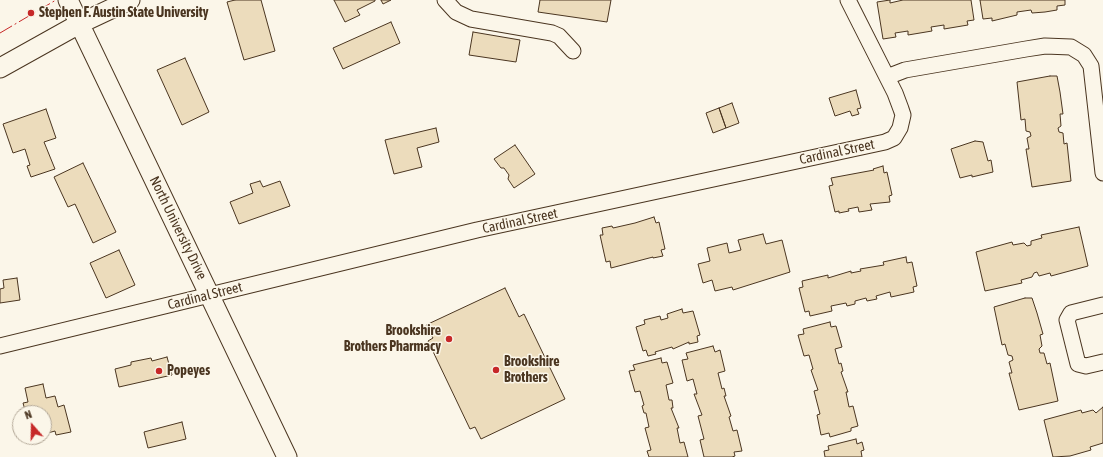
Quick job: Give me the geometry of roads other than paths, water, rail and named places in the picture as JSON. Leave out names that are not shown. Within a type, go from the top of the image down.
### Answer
[{"type":"main road","name":"North University Drive","points":[[68,0],[211,295],[287,457]]},
{"type":"main road","points":[[0,68],[79,24],[130,0]]},
{"type":"street","points":[[445,0],[456,12],[471,19],[552,33],[559,36],[573,51]]},
{"type":"street","name":"Cardinal Street","points":[[0,346],[477,230],[885,142],[897,134],[903,116],[887,77],[848,0]]},
{"type":"street","points":[[887,77],[905,70],[1045,46],[1071,48],[1084,55],[1091,66],[1103,173]]},
{"type":"street","points":[[1103,305],[1071,313],[1067,320],[1078,364],[1086,366],[1103,362]]},
{"type":"place","name":"Stephen F. Austin State University","points":[[31,13]]},
{"type":"place","name":"Brookshire Brothers Pharmacy","points":[[449,339]]},
{"type":"place","name":"Brookshire Brothers","points":[[496,370]]},
{"type":"place","name":"Popeyes","points":[[159,371]]}]
